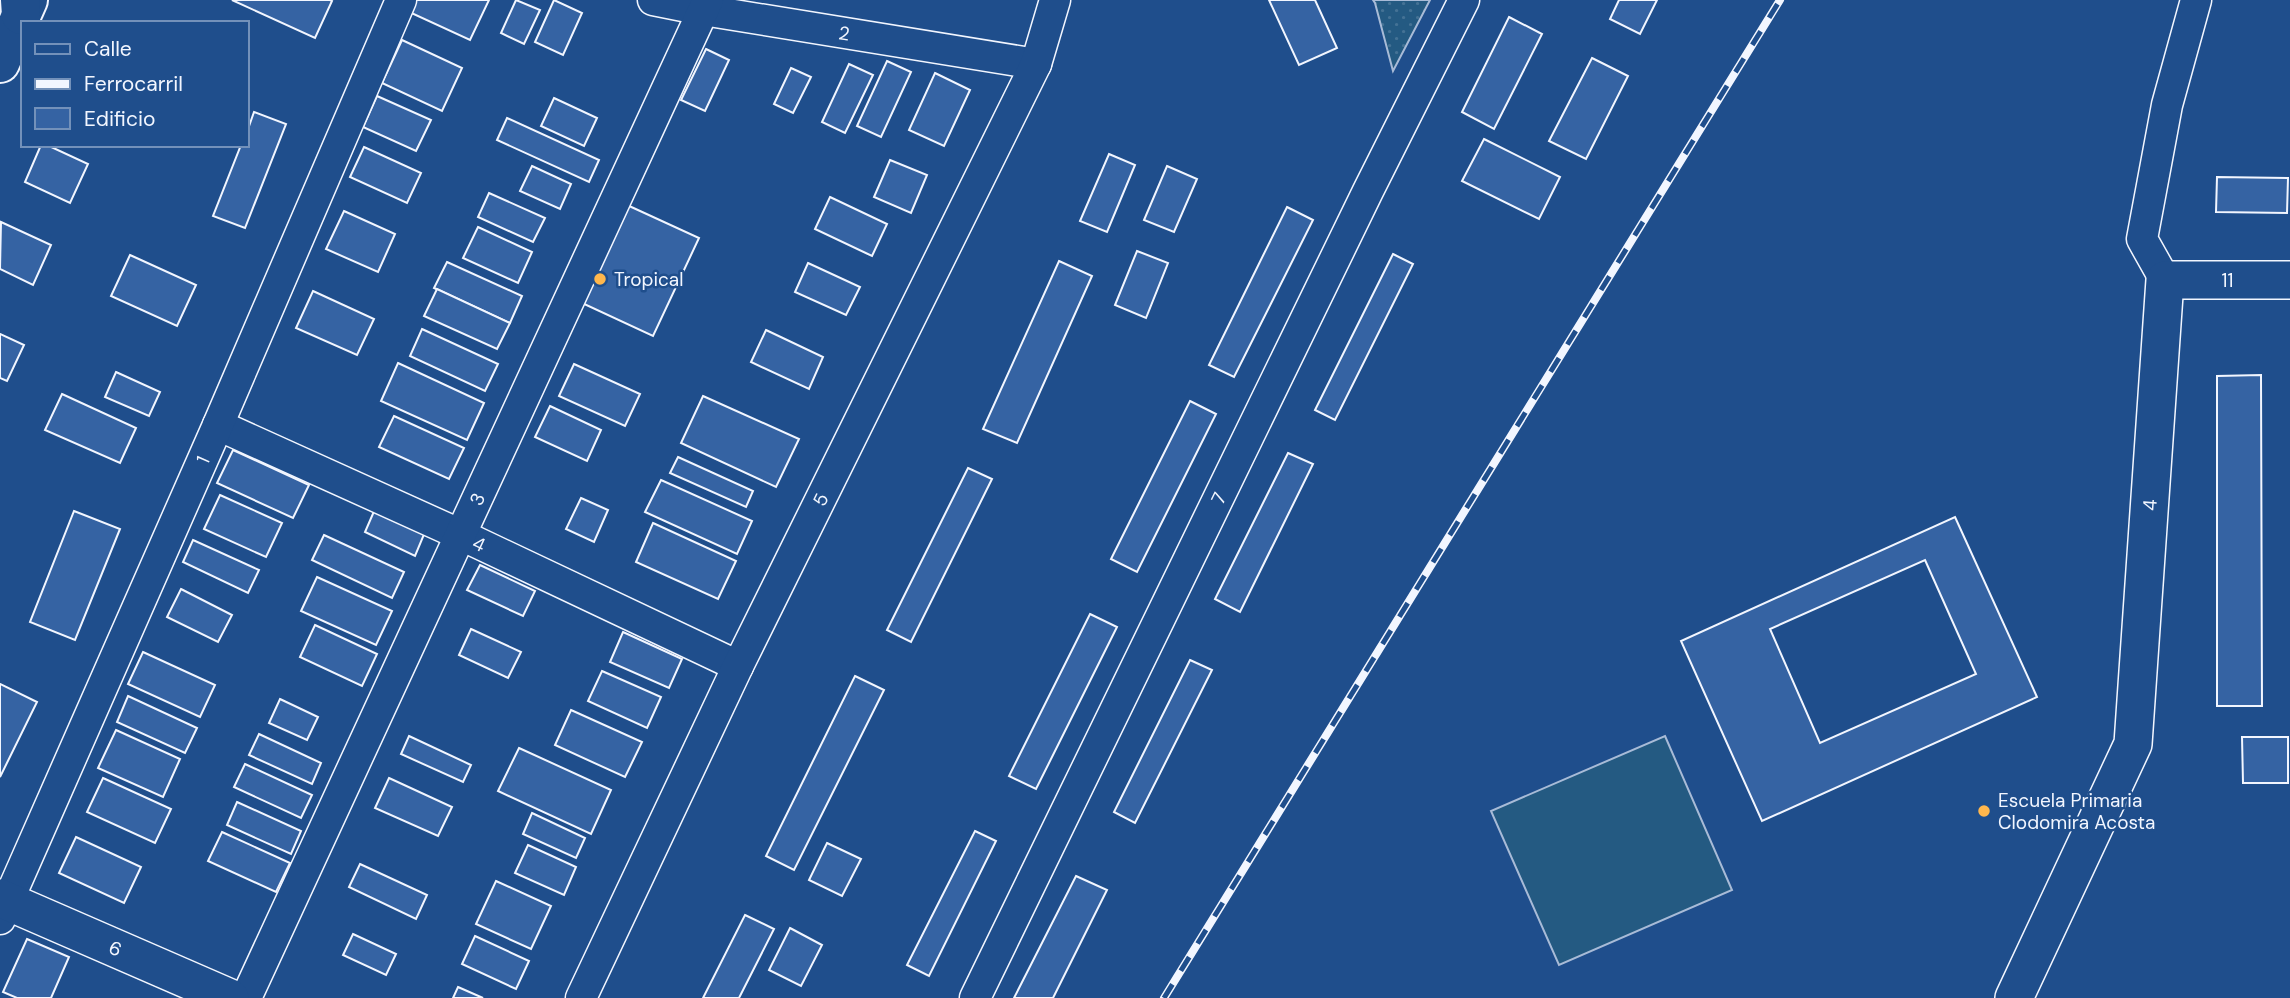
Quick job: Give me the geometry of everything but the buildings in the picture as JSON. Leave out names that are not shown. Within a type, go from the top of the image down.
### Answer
[{"type":"main road","points":[[0,64],[23,5]]},
{"type":"street","name":"1","points":[[3,906],[218,425],[401,0]]},
{"type":"street","name":"2","points":[[653,0],[705,5],[1036,64]]},
{"type":"street","name":"5","points":[[581,998],[738,666],[1036,64],[1055,0]]},
{"type":"street","name":"7","points":[[975,998],[1464,0]]},
{"type":"street","points":[[2165,280],[2142,239],[2166,105],[2196,0]]},
{"type":"street","name":"3","points":[[246,998],[705,5]]},
{"type":"street","name":"11","points":[[2165,280],[2290,279]]},
{"type":"street","name":"4","points":[[2014,998],[2133,744],[2165,280]]},
{"type":"street","name":"4","points":[[218,425],[459,534],[738,666]]},
{"type":"street","name":"6","points":[[3,906],[230,998]]},
{"type":"shaded area","points":[[1373,0],[1430,0],[1393,71],[1375,3]]},
{"type":"shaded area","points":[[1665,736],[1732,890],[1559,965],[1491,811]]},
{"type":"railway","points":[[1164,998],[1780,0]]},
{"type":"place","name":"Tropical","points":[[600,279]]},
{"type":"place","name":"Escuela Primaria Clodomira Acosta","points":[[1984,811]]}]
